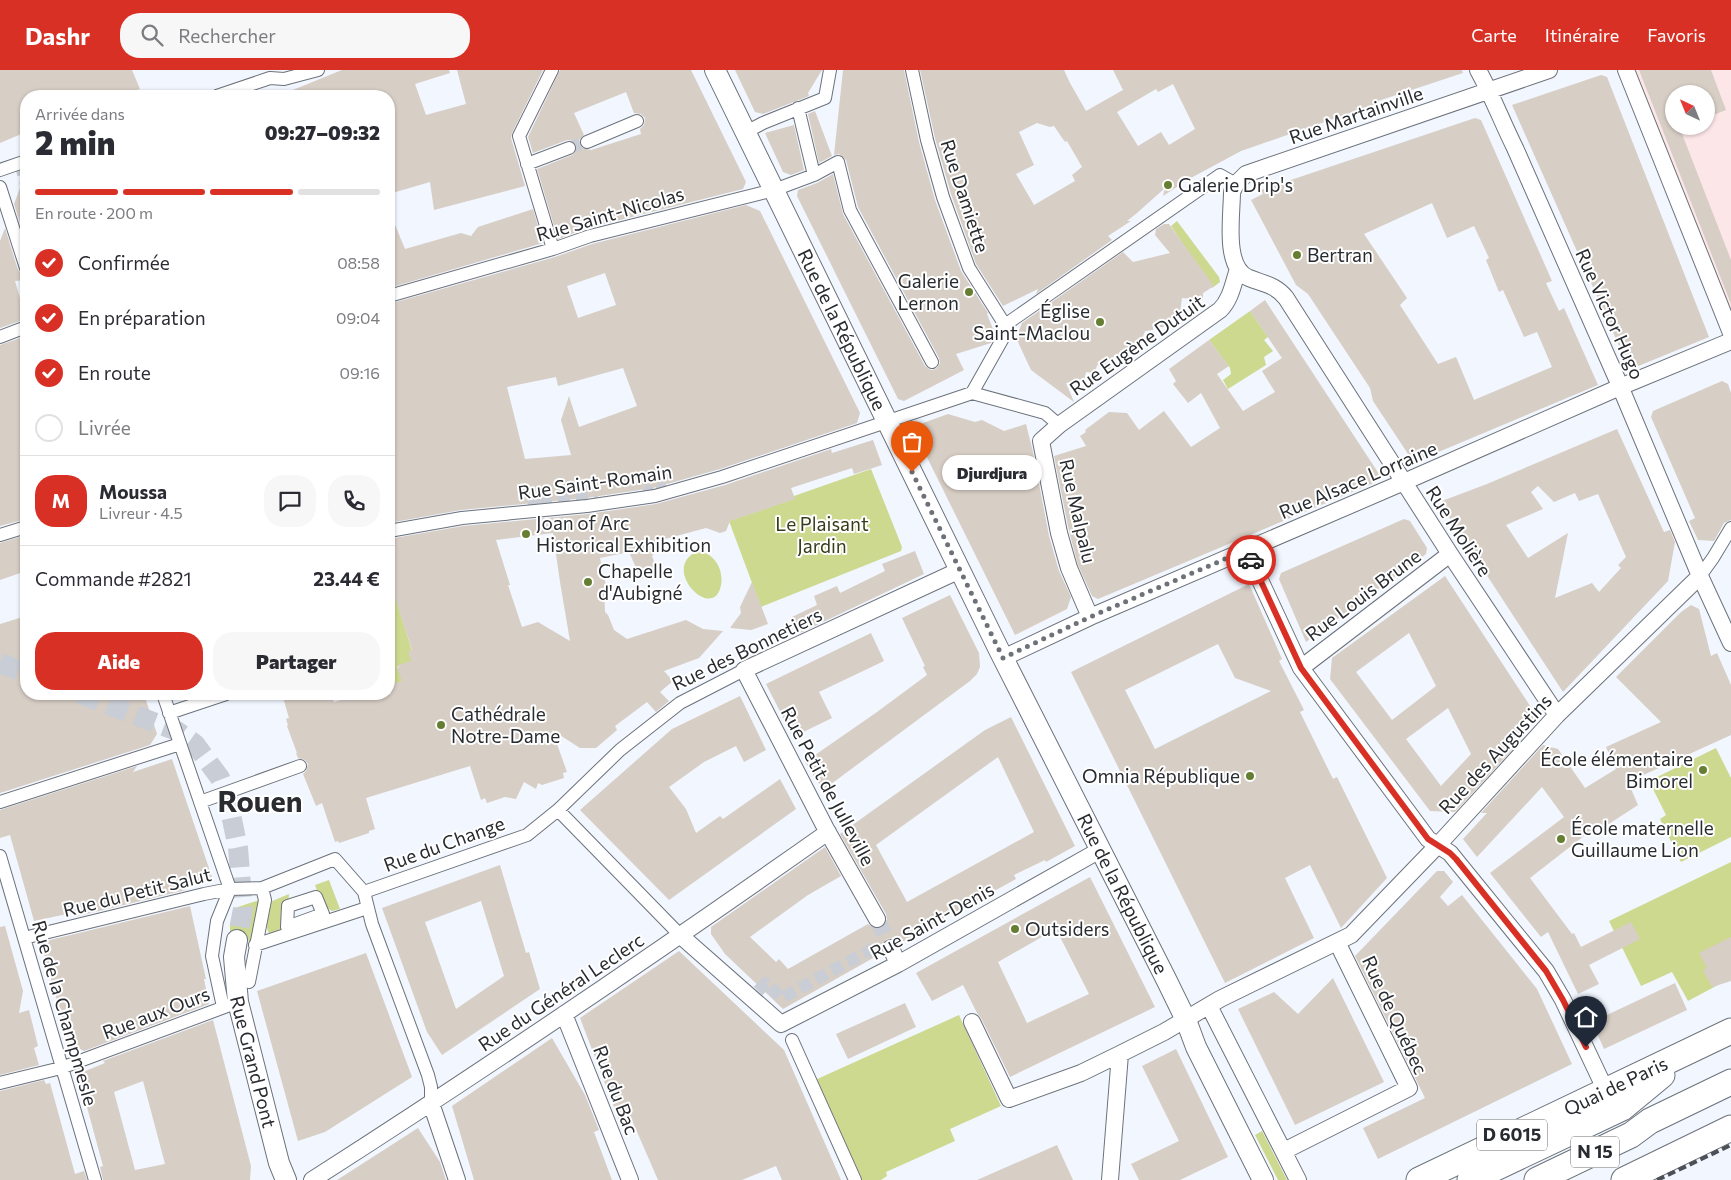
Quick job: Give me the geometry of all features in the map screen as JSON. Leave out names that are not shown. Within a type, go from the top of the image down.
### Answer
[{"type":"main road","name":"Quai de Paris","points":[[1419,1180],[1731,1031]]},
{"type":"main road","name":"D 6015","points":[[1470,1180],[1622,1108],[1688,1052]]},
{"type":"main road","name":"D 6015","points":[[1501,1180],[1625,1124],[1650,1121],[1731,1082]]},
{"type":"main road","name":"N 15","points":[[1537,1180],[1631,1135],[1650,1121]]},
{"type":"main road","points":[[1624,1180],[1731,1128]]},
{"type":"street","points":[[231,90],[268,74],[284,79],[318,70]]},
{"type":"street","points":[[552,70],[519,136],[553,249]]},
{"type":"street","name":"Rue de la République","points":[[715,70],[1003,658],[1186,1020],[1196,1047],[1263,1180]]},
{"type":"street","points":[[746,132],[798,108],[826,98],[830,70]]},
{"type":"street","name":"Rue Damiette","points":[[912,70],[927,140],[943,197],[968,268],[1005,325]]},
{"type":"street","name":"Rue Victor Hugo","points":[[1478,70],[1515,148],[1620,387],[1700,576],[1731,643]]},
{"type":"street","name":"Rue Martainville","points":[[1234,188],[1246,174],[1256,170],[1549,70]]},
{"type":"street","points":[[1626,70],[1731,333]]},
{"type":"street","points":[[798,108],[814,175]]},
{"type":"street","points":[[587,142],[637,121]]},
{"type":"street","points":[[528,164],[569,148]]},
{"type":"street","name":"Rue Saint-Nicolas","points":[[395,294],[553,249],[590,236],[774,190],[814,175],[838,162],[850,210],[932,362]]},
{"type":"street","points":[[0,170],[20,163]]},
{"type":"street","points":[[1059,425],[1045,413],[972,393],[1003,338],[1005,325],[1220,175],[1234,188],[1231,249],[1238,269]]},
{"type":"street","points":[[0,187],[20,249]]},
{"type":"street","name":"Rue Molière","points":[[1238,269],[1247,278],[1267,283],[1281,291],[1450,554],[1557,715]]},
{"type":"street","name":"Rue Eugène Dutuit","points":[[1041,440],[1059,425],[1220,310],[1230,296],[1238,269]]},
{"type":"street","points":[[0,337],[20,329]]},
{"type":"street","name":"Rue Alsace Lorraine","points":[[1003,658],[1090,617],[1620,387],[1731,341]]},
{"type":"street","name":"Rue Saint-Romain","points":[[395,530],[462,518],[587,506],[655,496],[722,477],[972,393]]},
{"type":"street","name":"Rue Malpalu","points":[[1041,440],[1058,534],[1069,568],[1090,617]]},
{"type":"street","name":"Rue des Augustins","points":[[972,1022],[1009,1099],[1120,1059],[1209,1006],[1351,936],[1438,845],[1557,715],[1700,576],[1731,528]]},
{"type":"street","points":[[0,535],[20,529]]},
{"type":"street","points":[[1246,550],[1301,668],[1428,839],[1456,859],[1546,971],[1563,1000],[1606,1091]]},
{"type":"street","name":"Rue Louis Brune","points":[[1301,668],[1450,554]]},
{"type":"street","name":"Rue des Bonnetiers","points":[[555,813],[620,750],[680,703],[744,670],[960,570]]},
{"type":"street","name":"Rue Petit de Julleville","points":[[744,670],[828,832],[877,919]]},
{"type":"street","points":[[165,700],[230,889]]},
{"type":"street","points":[[169,712],[207,700]]},
{"type":"street","points":[[0,802],[180,744]]},
{"type":"street","points":[[200,802],[300,766]]},
{"type":"street","points":[[555,813],[675,931]]},
{"type":"street","name":"Rue du Change","points":[[364,892],[526,835],[555,813]]},
{"type":"street","name":"Rue du Général Leclerc","points":[[312,1180],[564,1014],[675,931],[828,832]]},
{"type":"street","name":"Rue Saint-Denis","points":[[675,931],[782,1024],[898,964],[1100,850]]},
{"type":"street","name":"Rue de la Champmesle","points":[[0,856],[94,1180]]},
{"type":"street","name":"Rue du Petit Salut","points":[[24,938],[204,894],[230,889],[262,888],[335,859],[364,892]]},
{"type":"street","points":[[249,982],[246,942],[265,900],[262,888]]},
{"type":"street","name":"Rue Grand Pont","points":[[230,889],[217,921],[212,956],[230,1005],[286,1180]]},
{"type":"street","points":[[364,892],[367,909],[428,1075],[431,1087],[431,1103],[457,1180]]},
{"type":"street","points":[[246,942],[367,909]]},
{"type":"street","name":"Rue Grand Pont","points":[[230,1005],[234,957],[246,942]]},
{"type":"street","name":"Rue de Québec","points":[[1284,1152],[1409,1088],[1337,942]]},
{"type":"street","points":[[891,948],[898,964]]},
{"type":"street","name":"Rue aux Ours","points":[[0,1083],[62,1068],[230,1005]]},
{"type":"street","points":[[1209,1006],[1298,1180]]},
{"type":"street","name":"Rue du Bac","points":[[564,1014],[630,1180]]},
{"type":"street","points":[[792,1040],[856,1180]]},
{"type":"street","points":[[1110,1180],[1120,1059]]},
{"type":"shaded area","points":[[1634,70],[1731,70],[1731,315]]},
{"type":"green space","points":[[1177,221],[1219,277],[1220,282],[1212,288],[1171,226]]},
{"type":"green space","points":[[1250,311],[1268,337],[1264,340],[1273,351],[1264,357],[1266,365],[1228,389],[1223,380],[1231,374],[1230,368],[1209,340]]},
{"type":"green space","name":"Le Plaisant Jardin","points":[[871,469],[902,547],[901,551],[761,607],[729,521],[791,500],[794,496]]},
{"type":"green space","points":[[698,551],[704,552],[713,558],[721,573],[721,585],[716,595],[709,599],[700,596],[686,580],[684,569],[687,559]]},
{"type":"green space","points":[[395,596],[412,651],[412,663],[398,666],[397,668],[399,672],[401,671],[404,681],[395,684]]},
{"type":"green space","points":[[1716,748],[1731,778],[1731,837],[1681,862],[1660,819],[1666,815],[1649,781]]},
{"type":"green space","points":[[1731,862],[1731,978],[1688,1001],[1672,972],[1641,986],[1609,921]]},
{"type":"green space","points":[[329,880],[340,909],[332,911],[322,905],[315,885]]},
{"type":"green space","points":[[289,894],[287,927],[269,934],[264,919],[270,902]]},
{"type":"green space","points":[[262,899],[251,941],[230,938],[230,926],[235,908]]},
{"type":"green space","points":[[959,1015],[1001,1106],[950,1129],[955,1141],[886,1172],[887,1176],[881,1180],[858,1180],[815,1080]]},
{"type":"green space","points":[[1262,1131],[1287,1180],[1278,1180],[1255,1135]]},
{"type":"building","points":[[0,70],[132,70],[140,89],[137,90],[20,90],[20,135],[0,143]]},
{"type":"building","points":[[342,70],[449,70],[450,73],[415,84],[426,115],[466,104],[457,70],[543,70],[511,138],[525,186],[434,210],[430,182],[395,192],[395,90],[293,90]]},
{"type":"building","points":[[560,70],[691,70],[746,182],[743,189],[588,228],[558,239],[537,169],[572,155],[577,150],[577,146],[574,141],[567,140],[533,153],[528,137]],"holes":[[[626,92],[634,113],[641,114],[645,118],[644,125],[640,129],[641,134],[591,150],[582,148],[579,140],[584,135],[574,113]]]},
{"type":"building","points":[[735,70],[822,70],[808,93],[809,96],[763,114],[755,112]]},
{"type":"building","points":[[843,70],[904,70],[919,142],[935,200],[961,271],[988,313],[995,334],[991,343],[956,354],[964,370],[904,401],[898,399],[797,196],[798,190],[817,183],[833,174],[843,214],[925,366],[931,370],[936,369],[940,363],[939,358],[858,207],[846,160],[839,154],[834,155]]},
{"type":"building","points":[[920,70],[1064,70],[1086,111],[1123,90],[1113,70],[1462,70],[1463,73],[1375,102],[1376,104],[1241,151],[1189,179],[1163,196],[1165,188],[1127,221],[1131,221],[1108,236],[1112,240],[1036,294],[1038,289],[1003,306],[976,264],[951,194],[935,138]],"holes":[[[1173,84],[1195,129],[1169,145],[1161,132],[1138,146],[1117,112],[1156,89],[1158,92]],[[1037,123],[1050,127],[1054,126],[1065,142],[1067,141],[1082,167],[1072,175],[1075,181],[1034,205],[1016,174],[1034,165],[1019,132]]]},
{"type":"building","points":[[1639,70],[1711,70],[1726,110],[1715,114],[1715,85],[1665,85],[1665,135],[1682,135],[1731,260],[1731,304]]},
{"type":"building","points":[[1601,75],[1607,77],[1709,337],[1636,367],[1628,366],[1512,105]]},
{"type":"building","points":[[815,111],[832,156],[819,163],[808,114]]},
{"type":"building","points":[[1475,118],[1481,120],[1552,281],[1546,283],[1559,311],[1564,308],[1598,385],[1417,461],[1412,460],[1373,401],[1370,388],[1308,294],[1296,285],[1251,200],[1263,194],[1261,190]],"holes":[[[1432,203],[1447,238],[1474,226],[1489,258],[1486,260],[1499,292],[1503,290],[1524,337],[1537,332],[1552,367],[1474,400],[1456,357],[1438,364],[1400,305],[1407,298],[1364,234]]]},
{"type":"building","points":[[794,125],[804,170],[791,175],[783,172],[765,133]]},
{"type":"building","points":[[20,188],[20,223],[14,204]]},
{"type":"building","points":[[746,205],[760,211],[860,413],[857,423],[720,469],[653,488],[586,498],[461,510],[395,522],[395,302],[555,257],[592,244]],"holes":[[[605,273],[616,305],[578,318],[567,286]],[[623,368],[637,406],[579,427],[569,396],[561,420],[571,455],[525,459],[507,387],[556,377],[558,386]]]},
{"type":"building","points":[[533,209],[543,243],[395,286],[395,225],[405,249],[461,233],[471,236],[478,227]]},
{"type":"building","name":"Église Saint-Maclou","points":[[1164,224],[1169,224],[1214,286],[1203,293],[1203,300],[1182,298],[1180,312],[1167,320],[1164,327],[1153,327],[1153,330],[1145,331],[1139,347],[1114,355],[1110,370],[1097,365],[1095,373],[1086,372],[1084,381],[1066,383],[1074,402],[1031,370],[1016,338],[1022,323],[1123,252],[1133,262],[1170,253],[1155,235],[1156,229]]},
{"type":"building","points":[[5,228],[20,273],[20,281],[15,281],[20,298],[20,321],[0,328],[0,241]]},
{"type":"building","points":[[1265,300],[1379,474],[1376,482],[1098,599],[1092,596],[1078,565],[1054,456],[1086,446],[1080,436],[1109,412],[1127,413],[1139,430],[1164,411],[1191,447],[1220,428],[1201,393],[1188,403],[1173,384],[1176,381],[1169,369],[1209,340],[1229,366],[1217,374],[1243,411],[1275,392],[1262,371],[1282,358],[1250,311]]},
{"type":"building","points":[[20,338],[20,521],[0,526],[0,345]]},
{"type":"building","points":[[1722,381],[1728,384],[1731,393],[1731,520],[1724,523],[1714,541],[1698,540],[1689,521],[1695,518],[1651,417],[1653,411]]},
{"type":"building","points":[[948,414],[975,422],[982,420],[1004,431],[1026,424],[1049,536],[1059,571],[1071,597],[1067,609],[1015,635],[912,427]]},
{"type":"building","points":[[1617,429],[1664,532],[1670,530],[1675,542],[1668,581],[1563,692],[1443,508],[1442,501]],"holes":[[[1538,486],[1554,502],[1575,493],[1579,501],[1598,494],[1626,557],[1618,565],[1621,568],[1599,592],[1592,583],[1555,598],[1568,533],[1528,558],[1506,525],[1543,509],[1531,492]]]},
{"type":"building","name":"Cathédrale Notre-Dame","points":[[873,440],[882,465],[854,474],[852,468],[791,488],[795,499],[730,521],[726,531],[720,533],[706,528],[665,539],[652,556],[658,572],[641,579],[629,552],[600,558],[607,590],[604,590],[605,612],[614,630],[627,639],[686,620],[703,629],[723,631],[699,658],[664,671],[673,681],[660,692],[669,701],[656,712],[647,702],[615,726],[617,730],[596,748],[580,748],[552,730],[567,772],[563,773],[564,778],[542,785],[538,783],[536,789],[524,782],[516,799],[505,797],[487,803],[485,798],[481,800],[470,766],[366,798],[375,829],[369,831],[369,833],[339,843],[338,841],[335,842],[322,803],[316,806],[303,774],[308,764],[305,760],[298,758],[296,753],[287,726],[286,719],[289,718],[284,700],[333,700],[334,702],[341,700],[395,700],[395,683],[402,681],[397,668],[399,667],[398,665],[411,661],[408,652],[412,650],[395,598],[395,538],[463,526],[588,514],[656,504],[725,485],[831,449],[832,453]],"holes":[[[553,533],[570,641],[538,622],[522,627],[496,540]]]},
{"type":"building","points":[[1404,519],[1410,521],[1427,548],[1426,554],[1306,642],[1279,579],[1281,573]]},
{"type":"building","points":[[20,537],[20,573],[0,580],[0,543]]},
{"type":"building","points":[[915,551],[924,574],[800,633],[792,617],[817,605],[814,596],[837,586],[840,593],[885,571],[882,564]]},
{"type":"building","points":[[1445,576],[1536,715],[1535,721],[1518,739],[1521,740],[1455,812],[1430,811],[1330,679],[1332,658]],"holes":[[[1409,633],[1436,686],[1392,720],[1356,672]],[[1448,708],[1471,754],[1441,786],[1406,739]]]},
{"type":"building","points":[[752,582],[768,624],[751,630],[730,628],[741,613],[740,607]]},
{"type":"building","points":[[1249,584],[1282,659],[1279,661],[1304,710],[1300,712],[1333,779],[1337,777],[1387,878],[1341,928],[1310,865],[1285,878],[1314,938],[1225,983],[1071,672]],"holes":[[[1218,644],[1235,678],[1271,691],[1155,749],[1125,690]]]},
{"type":"building","points":[[950,595],[979,653],[980,667],[977,674],[823,790],[805,762],[927,675],[923,667],[925,666],[902,618]]},
{"type":"building","points":[[1691,605],[1699,609],[1711,656],[1717,653],[1731,685],[1731,735],[1628,782],[1638,805],[1601,829],[1598,825],[1530,878],[1572,934],[1574,933],[1581,947],[1631,922],[1640,939],[1589,965],[1599,984],[1578,994],[1548,932],[1541,937],[1490,873],[1564,817],[1542,787],[1477,857],[1463,839],[1487,813],[1481,813],[1543,745],[1558,749],[1585,788],[1616,769],[1606,747],[1661,722],[1616,677],[1681,612]]},
{"type":"building","points":[[20,618],[20,700],[146,700],[157,734],[150,745],[0,793],[0,624]]},
{"type":"building","points":[[871,633],[884,661],[819,692],[832,718],[793,737],[766,684]]},
{"type":"building","points":[[740,696],[766,750],[744,762],[736,746],[704,762],[669,787],[686,809],[696,833],[720,816],[723,819],[780,779],[796,809],[669,900],[580,810],[672,729]]},
{"type":"building","points":[[1011,717],[1075,846],[1046,862],[1045,860],[1014,875],[1016,879],[900,943],[893,938],[887,939],[881,946],[882,953],[783,1009],[725,954],[711,934],[711,927],[825,847],[841,876],[808,895],[750,937],[776,962],[779,959],[788,969],[868,924],[876,929],[882,927],[887,920],[886,914],[840,834],[985,730]],"holes":[[[998,757],[1034,832],[907,902],[876,845]]]},
{"type":"building","points":[[172,759],[213,880],[186,886],[186,890],[74,917],[81,911],[34,921],[10,835],[0,838],[0,810],[137,766],[133,772]]},
{"type":"building","points":[[500,865],[526,953],[529,952],[540,989],[442,1055],[427,1032],[382,908]],"holes":[[[481,901],[504,976],[456,1009],[425,922]]]},
{"type":"building","points":[[1437,871],[1444,871],[1453,882],[1440,897],[1448,906],[1462,895],[1537,989],[1572,1064],[1378,1159],[1363,1128],[1425,1098],[1355,956]]},
{"type":"building","points":[[1090,877],[1155,1007],[1010,1077],[963,985],[932,1001],[916,973]],"holes":[[[1056,929],[1089,994],[1027,1023],[998,962]]]},
{"type":"building","points":[[190,906],[206,979],[204,979],[209,1004],[84,1051],[69,1043],[42,947],[50,940]]},
{"type":"building","points":[[5,926],[23,991],[19,1013],[29,1010],[38,1046],[34,1048],[39,1065],[0,1075],[0,927]]},
{"type":"building","points":[[1731,937],[1731,981],[1712,987],[1703,970],[1707,968],[1699,953]]},
{"type":"building","points":[[679,951],[784,1050],[841,1180],[782,1180],[776,1166],[742,1180],[658,1180],[631,1118],[620,1123],[580,1018]]},
{"type":"building","points":[[366,953],[412,1077],[325,1132],[298,1141],[257,991]]},
{"type":"building","points":[[1333,978],[1384,1082],[1295,1125],[1238,1009],[1274,992],[1298,1014]]},
{"type":"building","points":[[1675,983],[1687,1010],[1604,1049],[1592,1022]]},
{"type":"building","points":[[905,1003],[916,1027],[848,1059],[836,1034]]},
{"type":"building","points":[[213,1020],[251,1166],[250,1180],[103,1180],[100,1167],[103,1166],[78,1074],[105,1063],[103,1061]],"holes":[[[143,1081],[165,1164],[135,1170],[114,1092]]]},
{"type":"building","points":[[552,1038],[585,1095],[599,1130],[594,1132],[612,1180],[474,1180],[452,1106]]},
{"type":"building","points":[[1176,1049],[1228,1157],[1180,1180],[1139,1180],[1131,1164],[1179,1141],[1142,1066]]},
{"type":"building","points":[[44,1080],[46,1084],[50,1083],[75,1174],[84,1171],[87,1180],[0,1180],[0,1091]]},
{"type":"building","points":[[418,1128],[440,1162],[446,1180],[337,1180]]},
{"type":"building","points":[[1057,1145],[1073,1180],[977,1180]]},
{"type":"tunnel","points":[[569,148],[587,142]]},
{"type":"tunnel","points":[[645,497],[654,485],[661,488],[663,493]]},
{"type":"tunnel","points":[[535,511],[533,500],[588,496],[597,504]]},
{"type":"tunnel","points":[[0,663],[20,671]]},
{"type":"tunnel","points":[[96,700],[177,731],[195,744],[220,778],[227,796],[238,848],[243,909],[237,940]]},
{"type":"tunnel","points":[[877,919],[891,948]]},
{"type":"tunnel","points":[[758,991],[766,983],[782,998],[878,946],[880,948]]},
{"type":"railway","points":[[1657,1180],[1731,1145]]},
{"type":"way so far","points":[[912,472],[1003,658],[1090,617],[1246,550],[1251,560]]},
{"type":"place","name":"Galerie Drip's","points":[[1168,185]]},
{"type":"place","name":"Bertran","points":[[1297,255]]},
{"type":"place","name":"Galerie Lernon","points":[[969,292]]},
{"type":"place","name":"Église Saint-Maclou","points":[[1100,322]]},
{"type":"place","name":"Djurdjura","points":[[912,472]]},
{"type":"place","name":"Joan of Arc Historical Exhibition","points":[[526,534]]},
{"type":"place","name":"Chapelle d'Aubigné","points":[[588,582]]},
{"type":"place","name":"Cathédrale Notre-Dame","points":[[441,725]]},
{"type":"place","name":"École élémentaire Bimorel","points":[[1703,770]]},
{"type":"place","name":"Omnia République","points":[[1250,776]]},
{"type":"place","name":"École maternelle Guillaume Lion","points":[[1561,839]]},
{"type":"place","name":"Outsiders","points":[[1015,929]]},
{"type":"district","name":"Rouen","points":[[260,802]]},
{"type":"route","points":[[1251,560],[1301,668],[1428,839],[1456,859],[1546,971],[1563,1000],[1586,1047]]}]
